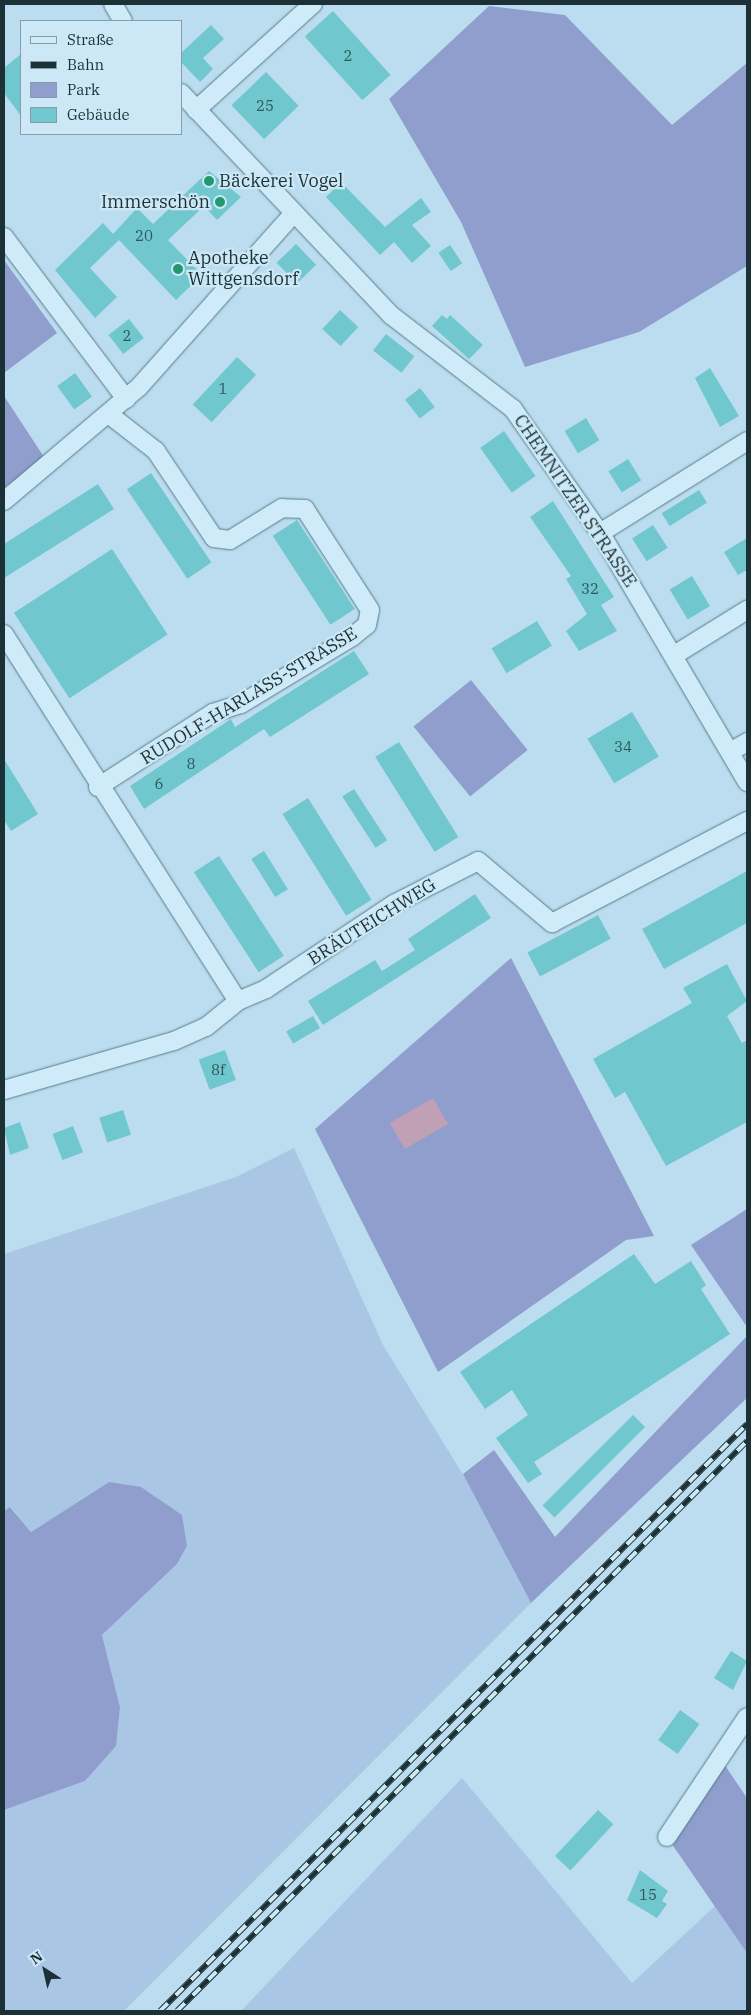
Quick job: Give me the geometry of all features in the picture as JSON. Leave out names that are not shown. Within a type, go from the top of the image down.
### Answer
[{"type":"street","points":[[113,4],[122,20]]},
{"type":"street","points":[[196,110],[313,4]]},
{"type":"street","name":"CHEMNITZER STRASSE","points":[[182,94],[293,214],[391,315],[513,409],[600,533],[676,654],[747,782]]},
{"type":"street","points":[[4,501],[126,399],[205,318],[293,214]]},
{"type":"street","points":[[4,238],[126,399]]},
{"type":"street","name":"RUDOLF-HARLASS-STRASSE","points":[[98,787],[213,713],[241,704],[352,637],[367,625],[370,610],[305,509],[282,508],[230,540],[214,538],[156,451],[110,414]]},
{"type":"street","points":[[600,533],[747,441]]},
{"type":"street","points":[[676,654],[747,610]]},
{"type":"street","points":[[4,634],[98,787],[238,1001]]},
{"type":"street","points":[[730,752],[747,742]]},
{"type":"street","name":"BRÄUTEICHWEG","points":[[4,1090],[174,1041],[206,1027],[238,1001],[266,989],[394,904],[478,861],[552,922],[747,820]]},
{"type":"street","points":[[667,1837],[747,1717]]},
{"type":"shaded area","points":[[433,1098],[448,1124],[405,1149],[390,1123]]},
{"type":"shaded area","points":[[294,1148],[383,1345],[467,1481],[531,1603],[124,2011],[4,2011],[4,1810],[85,1781],[120,1707],[102,1635],[177,1564],[187,1546],[109,1482],[31,1532],[11,1507],[4,1511],[4,1254],[236,1177]]},
{"type":"shaded area","points":[[462,1778],[632,1983],[715,1906],[747,1952],[747,2011],[241,2011]]},
{"type":"green space","points":[[489,6],[565,15],[672,125],[747,63],[747,266],[639,332],[525,367],[461,222],[389,99]]},
{"type":"green space","points":[[4,260],[57,333],[4,373]]},
{"type":"green space","points":[[4,396],[44,457],[4,488]]},
{"type":"green space","points":[[471,680],[528,750],[470,797],[413,727]]},
{"type":"green space","points":[[511,958],[654,1236],[626,1240],[438,1372],[315,1129]]},
{"type":"green space","points":[[747,1209],[747,1327],[691,1245]]},
{"type":"green space","points":[[747,1336],[747,1398],[531,1603],[463,1474],[494,1450],[555,1537]]},
{"type":"green space","points":[[109,1482],[141,1487],[182,1515],[187,1546],[177,1564],[102,1635],[120,1707],[116,1746],[85,1781],[4,1810],[4,1511],[10,1507],[31,1532]]},
{"type":"green space","points":[[720,1758],[747,1798],[747,1953],[667,1837]]},
{"type":"building","points":[[333,11],[391,75],[362,100],[305,36]]},
{"type":"building","points":[[211,25],[224,39],[203,58],[213,69],[200,82],[182,63],[182,52]]},
{"type":"building","points":[[20,55],[20,115],[4,93],[4,68]]},
{"type":"building","points":[[266,72],[299,106],[264,139],[231,105]]},
{"type":"building","points":[[209,171],[241,197],[217,220],[204,206],[168,240],[202,275],[176,300],[119,240],[90,268],[117,297],[95,318],[55,270],[103,223],[113,234],[137,208],[153,224]]},
{"type":"building","points":[[341,182],[385,227],[421,198],[431,212],[412,225],[431,246],[412,263],[394,242],[380,255],[326,197]]},
{"type":"building","points":[[296,244],[316,265],[297,284],[277,263]]},
{"type":"building","points":[[450,245],[462,263],[451,271],[438,253]]},
{"type":"building","points":[[340,310],[358,327],[341,346],[322,329]]},
{"type":"building","points":[[442,315],[447,319],[450,315],[483,345],[469,359],[432,326]]},
{"type":"building","points":[[129,319],[144,338],[123,354],[109,335]]},
{"type":"building","points":[[386,334],[414,356],[401,373],[373,351]]},
{"type":"building","points":[[237,357],[256,375],[212,422],[193,405]]},
{"type":"building","points":[[710,368],[739,416],[720,427],[695,378]]},
{"type":"building","points":[[75,373],[92,396],[74,409],[57,386]]},
{"type":"building","points":[[420,388],[435,407],[420,419],[405,400]]},
{"type":"building","points":[[586,418],[599,440],[578,453],[565,431]]},
{"type":"building","points":[[504,431],[536,476],[512,493],[480,448]]},
{"type":"building","points":[[628,459],[641,480],[622,492],[608,471]]},
{"type":"building","points":[[151,473],[211,563],[187,579],[127,489]]},
{"type":"building","points":[[98,484],[114,509],[4,578],[4,544]]},
{"type":"building","points":[[699,490],[707,503],[670,526],[662,513]]},
{"type":"building","points":[[553,501],[614,597],[601,605],[617,631],[579,651],[566,631],[587,614],[566,579],[571,576],[530,517]]},
{"type":"building","points":[[297,520],[355,609],[330,625],[273,536]]},
{"type":"building","points":[[653,525],[668,548],[647,561],[632,539]]},
{"type":"building","points":[[747,538],[747,570],[738,575],[724,552]]},
{"type":"building","points":[[112,549],[168,635],[69,698],[14,613]]},
{"type":"building","points":[[692,576],[710,606],[688,619],[670,589]]},
{"type":"building","points":[[537,621],[552,646],[507,673],[492,648]]},
{"type":"building","points":[[354,651],[369,674],[270,737],[264,729],[144,809],[130,786],[231,719],[235,727]]},
{"type":"building","points":[[632,712],[659,757],[614,783],[587,739]]},
{"type":"building","points":[[399,742],[458,837],[435,852],[375,757]]},
{"type":"building","points":[[4,759],[38,814],[11,831],[4,820]]},
{"type":"building","points":[[354,789],[387,840],[375,848],[342,797]]},
{"type":"building","points":[[308,798],[372,900],[346,916],[283,814]]},
{"type":"building","points":[[264,851],[288,889],[275,897],[251,859]]},
{"type":"building","points":[[219,856],[284,956],[259,972],[194,872]]},
{"type":"building","points":[[747,871],[747,923],[664,969],[642,929]]},
{"type":"building","points":[[475,894],[491,918],[323,1025],[308,1001],[375,960],[382,971],[415,950],[408,939]]},
{"type":"building","points":[[598,915],[611,939],[540,976],[527,953]]},
{"type":"building","points":[[727,964],[747,1001],[727,1016],[742,1043],[747,1040],[747,1122],[666,1166],[625,1092],[615,1098],[593,1059],[692,1003],[683,988]]},
{"type":"building","points":[[313,1016],[320,1028],[293,1044],[286,1032]]},
{"type":"building","points":[[225,1050],[236,1080],[210,1090],[199,1060]]},
{"type":"building","points":[[123,1110],[131,1135],[107,1142],[99,1118]]},
{"type":"building","points":[[20,1122],[29,1148],[10,1155],[4,1128]]},
{"type":"building","points":[[73,1126],[83,1152],[62,1160],[52,1134]]},
{"type":"building","points":[[634,1254],[655,1284],[691,1261],[706,1285],[701,1289],[730,1334],[534,1462],[542,1474],[528,1483],[496,1438],[528,1415],[512,1390],[485,1409],[460,1372]]},
{"type":"building","points":[[633,1415],[645,1427],[555,1518],[542,1506]]},
{"type":"building","points":[[731,1651],[747,1661],[733,1690],[714,1678]]},
{"type":"building","points":[[680,1710],[699,1724],[678,1754],[658,1740]]},
{"type":"building","points":[[598,1810],[613,1824],[570,1870],[555,1856]]},
{"type":"building","points":[[640,1870],[668,1891],[662,1901],[667,1904],[657,1918],[627,1900]]},
{"type":"railway","points":[[160,2011],[747,1424]]},
{"type":"railway","points":[[177,2011],[747,1441]]},
{"type":"place","name":"Bäckerei Vogel","points":[[209,181]]},
{"type":"place","name":"Immerschön","points":[[220,202]]},
{"type":"place","name":"Apotheke Wittgensdorf","points":[[178,269]]}]
